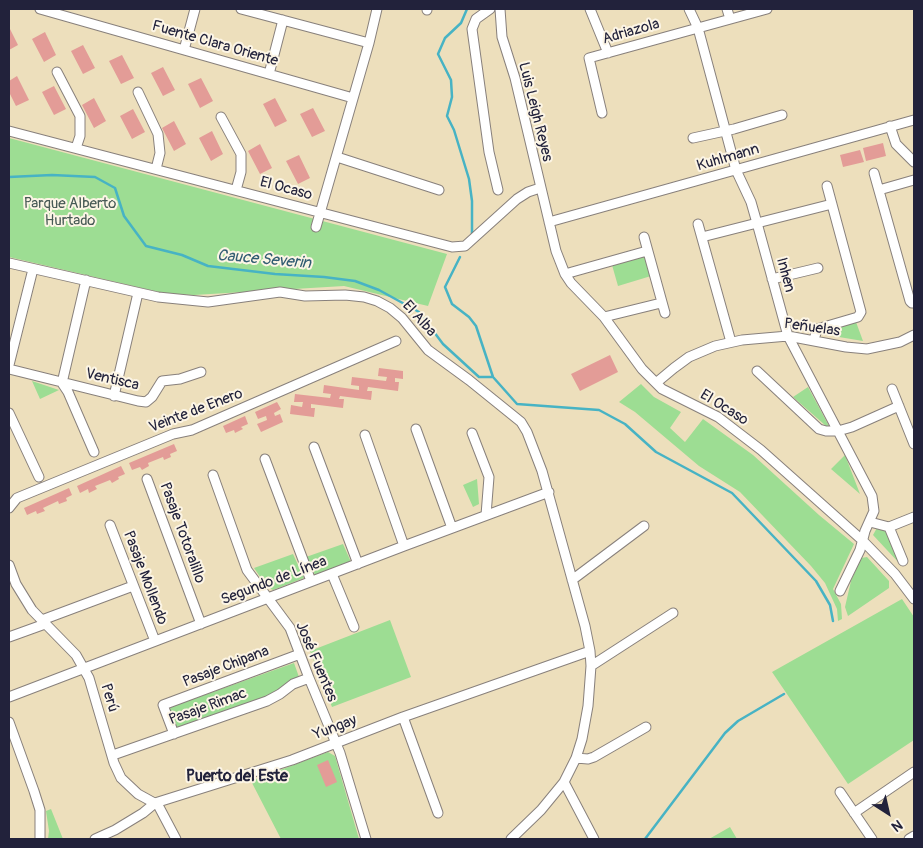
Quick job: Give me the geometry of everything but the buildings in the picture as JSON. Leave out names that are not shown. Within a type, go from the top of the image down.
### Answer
[{"type":"street","name":"Fuente Clara Oriente","points":[[40,9],[353,98]]},
{"type":"street","points":[[184,50],[195,9]]},
{"type":"street","points":[[241,9],[369,43]]},
{"type":"street","points":[[316,227],[377,9]]},
{"type":"street","points":[[490,9],[476,18],[472,29],[489,152],[498,190]]},
{"type":"street","name":"Luis Leigh Reyes","points":[[500,9],[502,37],[514,78],[548,222]]},
{"type":"street","points":[[590,9],[608,53]]},
{"type":"street","name":"Inhen","points":[[690,9],[698,28],[736,170],[751,202],[788,336],[872,496],[874,511],[860,550],[840,591]]},
{"type":"street","points":[[727,9],[730,19]]},
{"type":"street","name":"Adriazola","points":[[602,113],[589,58],[767,9]]},
{"type":"street","points":[[269,74],[283,20]]},
{"type":"street","points":[[57,72],[80,116],[80,136],[76,148]]},
{"type":"street","points":[[138,92],[158,134],[160,153],[156,169]]},
{"type":"street","points":[[693,138],[782,115]]},
{"type":"street","points":[[221,117],[241,154],[241,172],[236,190]]},
{"type":"street","name":"Kuhlmann","points":[[548,222],[914,120]]},
{"type":"street","points":[[890,126],[896,144],[914,162]]},
{"type":"street","name":"El Ocaso","points":[[9,131],[452,246],[465,246],[517,199],[528,192],[540,188]]},
{"type":"street","points":[[336,157],[439,190]]},
{"type":"street","points":[[874,174],[910,301],[914,302]]},
{"type":"street","points":[[879,190],[914,180]]},
{"type":"street","points":[[814,340],[817,329],[858,316],[861,312],[827,186]]},
{"type":"street","points":[[702,237],[832,204]]},
{"type":"street","name":"El Ocaso","points":[[548,222],[565,274],[587,301],[604,317],[642,369],[671,394],[703,408],[728,424],[761,450],[862,540],[895,574],[914,599]]},
{"type":"street","points":[[698,224],[730,342]]},
{"type":"street","points":[[644,237],[665,313]]},
{"type":"street","points":[[565,274],[647,251]]},
{"type":"street","name":"El Alba","points":[[9,263],[158,297],[208,302],[280,292],[305,296],[345,295],[364,297],[377,301],[390,308],[402,318],[428,350],[521,422],[535,452],[548,492],[585,626],[591,666],[588,706],[582,739],[576,758],[564,782],[541,810],[511,839]]},
{"type":"street","points":[[772,279],[818,268]]},
{"type":"street","points":[[9,367],[33,269]]},
{"type":"street","points":[[86,280],[62,383],[68,392],[94,452]]},
{"type":"street","points":[[114,396],[138,293]]},
{"type":"street","points":[[604,317],[661,303]]},
{"type":"street","name":"Peñuelas","points":[[656,383],[689,357],[714,346],[730,342],[763,337],[788,336],[867,349],[900,342],[914,335]]},
{"type":"street","name":"Veinte de Enero","points":[[9,508],[17,498],[173,434],[192,430],[396,341]]},
{"type":"street","name":"Ventisca","points":[[9,367],[62,383],[146,402],[152,397],[162,381],[180,379],[201,372]]},
{"type":"street","points":[[757,372],[819,429],[826,431],[838,431],[898,406]]},
{"type":"street","points":[[892,390],[914,444]]},
{"type":"street","points":[[9,413],[39,477]]},
{"type":"street","points":[[416,429],[452,528]]},
{"type":"street","points":[[472,433],[488,477],[486,515]]},
{"type":"street","points":[[365,435],[404,546]]},
{"type":"street","points":[[314,447],[358,564]]},
{"type":"street","points":[[265,459],[311,582]]},
{"type":"street","name":"José Fuentes","points":[[213,475],[247,570],[290,628],[308,678],[340,753],[366,839]]},
{"type":"street","name":"Pasaje Totoralillo","points":[[147,479],[201,624]]},
{"type":"street","name":"Segundo de Línea","points":[[9,696],[548,492]]},
{"type":"street","points":[[870,522],[889,527],[914,517]]},
{"type":"street","name":"Pasaje Mollendo","points":[[110,525],[155,641]]},
{"type":"street","points":[[572,580],[644,526]]},
{"type":"street","points":[[889,527],[904,561]]},
{"type":"street","name":"Perú","points":[[9,564],[23,597],[43,622],[76,655],[89,678],[117,770],[126,784],[138,794],[155,803],[164,813],[176,839]]},
{"type":"street","points":[[332,574],[354,627]]},
{"type":"street","points":[[9,637],[133,586]]},
{"type":"street","points":[[591,666],[672,613]]},
{"type":"street","name":"Yungay","points":[[95,839],[115,830],[143,813],[155,803],[292,760],[403,717],[590,651]]},
{"type":"street","name":"Pasaje Chipana","points":[[174,734],[162,702],[300,654]]},
{"type":"street","name":"Pasaje Rimac","points":[[112,755],[267,701],[293,684],[308,678]]},
{"type":"street","points":[[403,717],[438,813]]},
{"type":"street","points":[[9,722],[40,810],[40,839]]},
{"type":"street","points":[[576,758],[588,759],[594,757],[646,727]]},
{"type":"street","points":[[854,813],[914,772]]},
{"type":"street","points":[[564,782],[594,839]]},
{"type":"street","points":[[840,792],[872,839]]},
{"type":"street","points":[[910,839],[914,836]]},
{"type":"green space","name":"Parque Alberto Hurtado","points":[[9,138],[447,254],[428,306],[344,286],[194,295],[167,294],[9,257]]},
{"type":"green space","points":[[645,255],[651,276],[618,286],[612,265]]},
{"type":"green space","points":[[856,322],[863,341],[821,334],[821,331]]},
{"type":"green space","points":[[32,381],[59,390],[40,399]]},
{"type":"green space","points":[[641,384],[654,397],[681,412],[670,428],[685,442],[703,419],[753,455],[854,544],[833,589],[841,604],[842,619],[838,621],[837,609],[825,583],[740,492],[699,466],[635,412],[619,402]]},
{"type":"green space","points":[[808,387],[829,426],[826,426],[793,397]]},
{"type":"green space","points":[[845,455],[860,494],[831,469]]},
{"type":"green space","points":[[477,479],[479,504],[473,507],[463,485]]},
{"type":"green space","points":[[878,526],[885,528],[900,564],[873,535]]},
{"type":"green space","points":[[343,544],[351,562],[315,575],[306,557]]},
{"type":"green space","points":[[293,554],[304,578],[273,590],[267,587],[254,568]]},
{"type":"green space","points":[[867,557],[889,581],[889,588],[848,616],[845,607],[851,581],[861,558]]},
{"type":"green space","points":[[902,599],[914,617],[914,740],[848,784],[772,672]]},
{"type":"green space","points":[[390,620],[411,677],[332,707],[310,651]]},
{"type":"green space","points":[[294,663],[299,677],[275,693],[177,728],[174,725],[169,711],[171,707]]},
{"type":"green space","points":[[328,752],[335,756],[359,839],[281,839],[251,781]]},
{"type":"green space","points":[[51,809],[63,839],[48,839],[49,831],[46,811]]},
{"type":"green space","points":[[730,827],[737,839],[709,839]]},
{"type":"waterway","points":[[467,9],[461,23],[445,38],[438,54],[451,80],[452,97],[447,116],[454,130],[469,179],[472,201],[472,236]]},
{"type":"waterway","name":"Cauce Severin","points":[[9,177],[52,175],[95,177],[115,188],[124,216],[146,246],[182,255],[208,266],[355,281],[379,290],[419,312],[443,344],[479,377],[493,377]]},
{"type":"waterway","points":[[460,257],[445,287],[452,304],[469,317],[476,326],[493,377],[517,404],[599,410],[625,424],[656,452],[732,493],[816,581],[830,605],[833,621]]},
{"type":"waterway","points":[[645,839],[725,733],[738,721],[784,694]]},
{"type":"district","name":"Puerto del Este","points":[[237,777]]}]
